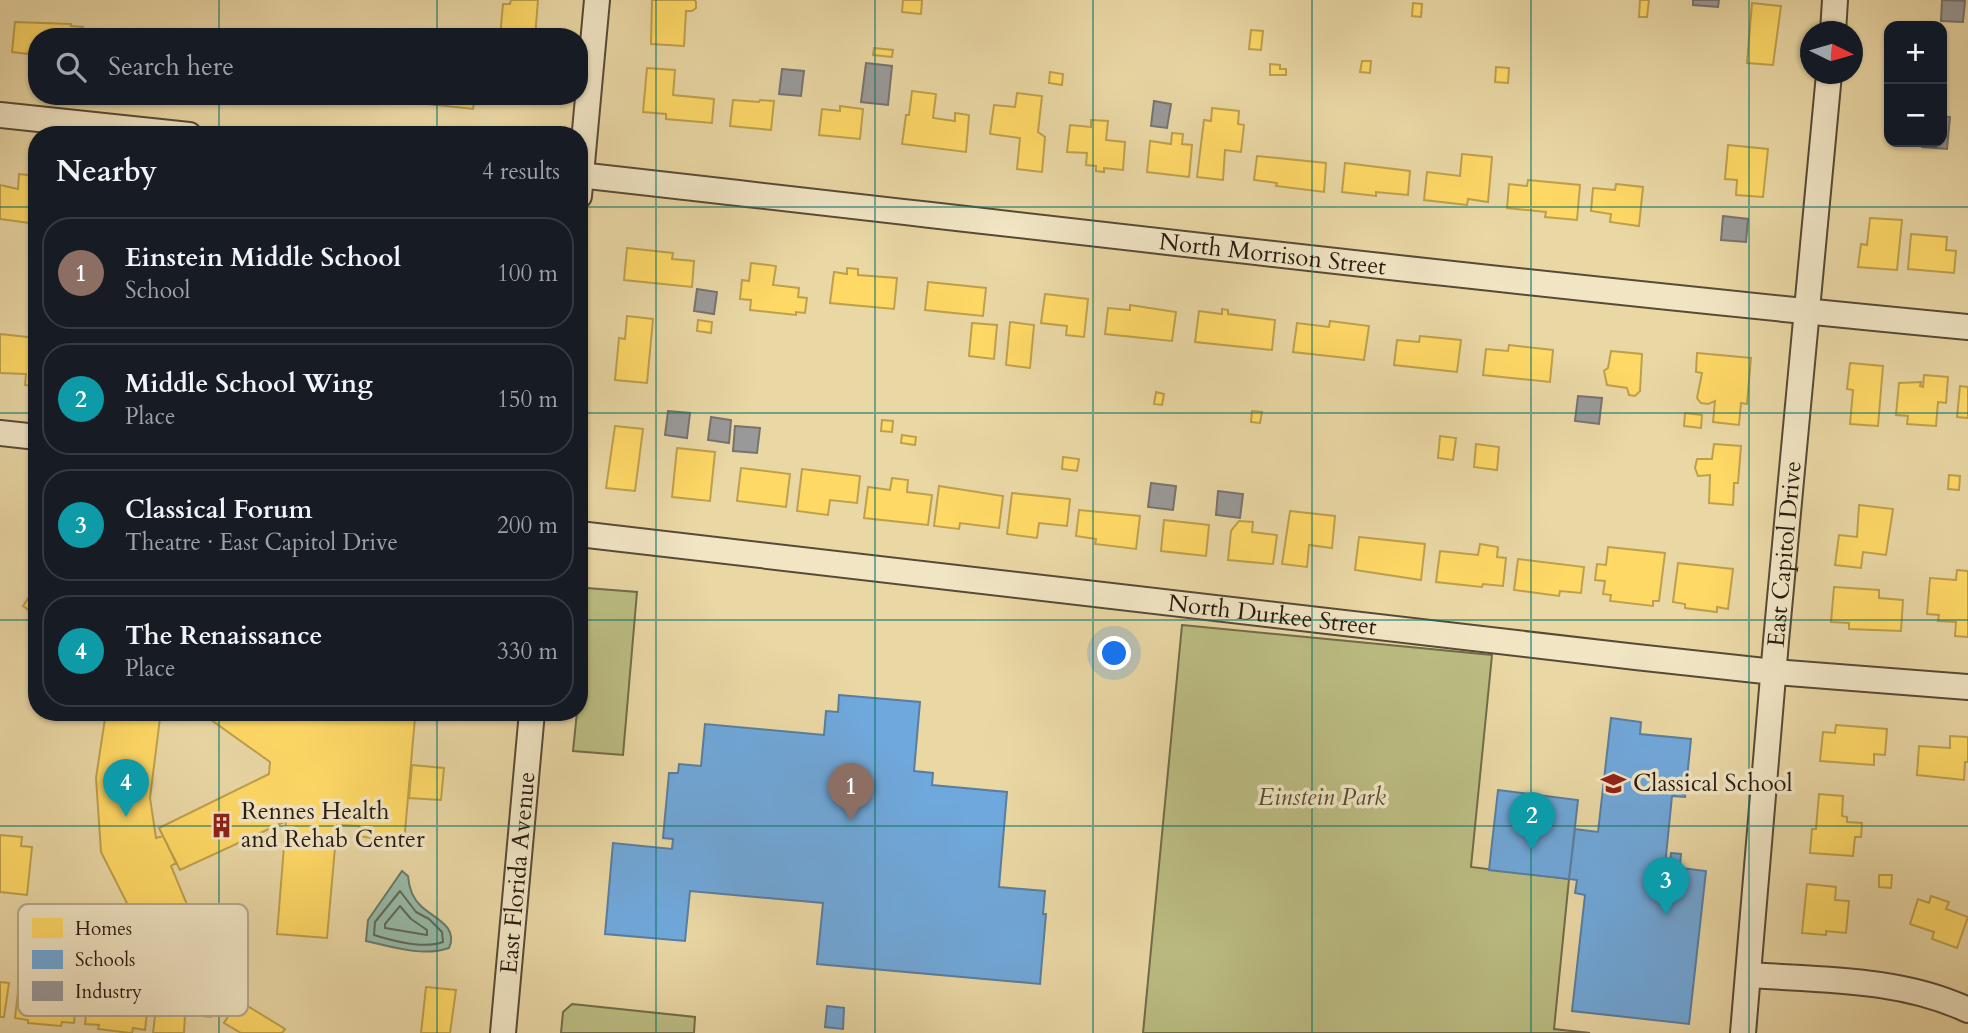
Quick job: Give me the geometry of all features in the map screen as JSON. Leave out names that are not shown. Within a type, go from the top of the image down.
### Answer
[{"type":"street","points":[[588,96],[597,0]]},
{"type":"street","points":[[1834,21],[1835,0]]},
{"type":"street","name":"East Capitol Drive","points":[[1743,1033],[1828,84]]},
{"type":"street","points":[[585,126],[587,105]]},
{"type":"street","points":[[0,115],[104,126]]},
{"type":"street","name":"North Morrison Street","points":[[588,183],[1968,327]]},
{"type":"street","points":[[0,433],[28,436]]},
{"type":"street","name":"North Durkee Street","points":[[588,535],[1774,672],[1968,687]]},
{"type":"street","name":"East Florida Avenue","points":[[503,1033],[531,721]]},
{"type":"street","points":[[1748,975],[1883,984],[1942,998],[1968,1010]]},
{"type":"green space","points":[[588,588],[637,592],[623,755],[573,751],[576,721],[588,721]]},
{"type":"green space","name":"Einstein Park","points":[[1182,625],[1492,655],[1471,867],[1569,879],[1554,1029],[1590,1033],[1143,1033]]},
{"type":"green space","points":[[572,1004],[695,1017],[694,1033],[561,1033],[563,1012]]},
{"type":"water","points":[[402,871],[408,876],[409,885],[418,903],[448,928],[451,934],[449,948],[429,952],[366,941],[368,920]]},
{"type":"building: Homes","points":[[511,0],[538,0],[536,28],[501,28],[503,4],[510,4]]},
{"type":"building: Homes","points":[[652,0],[696,2],[696,8],[686,11],[684,46],[651,44]]},
{"type":"building: Homes","points":[[903,0],[922,0],[921,14],[902,12]]},
{"type":"building: Homes","points":[[1640,0],[1649,0],[1647,17],[1639,17]]},
{"type":"building: Homes","points":[[1413,3],[1422,4],[1421,17],[1412,16]]},
{"type":"building: Homes","points":[[1752,3],[1781,6],[1773,65],[1747,63]]},
{"type":"building: Homes","points":[[15,22],[71,24],[83,27],[28,28],[28,54],[12,52]]},
{"type":"building: Homes","points":[[1251,30],[1263,31],[1261,50],[1249,49]]},
{"type":"building: Homes","points":[[874,48],[893,50],[892,57],[873,55]]},
{"type":"building: Homes","points":[[1362,61],[1371,61],[1370,73],[1360,72]]},
{"type":"building: Homes","points":[[1270,64],[1286,69],[1286,75],[1270,75]]},
{"type":"building: Homes","points":[[1496,67],[1509,68],[1508,83],[1495,82]]},
{"type":"building: Homes","points":[[647,68],[675,70],[673,95],[714,99],[712,123],[666,119],[666,114],[643,112]]},
{"type":"building: Homes","points":[[1050,72],[1063,74],[1062,85],[1049,83]]},
{"type":"building: Homes","points":[[912,91],[936,94],[933,118],[955,121],[955,113],[969,115],[966,152],[902,144]]},
{"type":"building: Homes","points":[[1017,93],[1042,96],[1038,132],[1045,137],[1042,172],[1017,169],[1020,138],[990,134],[994,105],[1015,107]]},
{"type":"building: Homes","points":[[733,100],[774,101],[771,130],[730,126]]},
{"type":"building: Homes","points":[[437,105],[474,105],[473,109]]},
{"type":"building: Homes","points":[[840,106],[863,109],[860,139],[819,135],[822,109],[840,111]]},
{"type":"building: Homes","points":[[1212,108],[1239,111],[1238,124],[1244,125],[1241,152],[1225,150],[1223,180],[1197,177],[1204,120],[1211,121]]},
{"type":"building: Homes","points":[[1091,120],[1108,121],[1106,140],[1125,142],[1123,170],[1104,168],[1104,172],[1096,171],[1096,166],[1086,165],[1087,153],[1067,152],[1070,125],[1091,127]]},
{"type":"building: Homes","points":[[1172,133],[1183,134],[1182,144],[1192,145],[1189,177],[1147,172],[1150,141],[1171,144]]},
{"type":"building: Homes","points":[[1728,145],[1768,149],[1763,197],[1736,195],[1737,180],[1725,179]]},
{"type":"building: Homes","points":[[1462,154],[1492,157],[1488,202],[1468,199],[1467,205],[1424,200],[1427,172],[1460,176]]},
{"type":"building: Homes","points":[[1257,156],[1326,163],[1324,192],[1276,186],[1277,183],[1254,180]]},
{"type":"building: Homes","points":[[1345,163],[1410,171],[1408,195],[1376,192],[1376,196],[1342,192]]},
{"type":"building: Homes","points":[[19,174],[28,175],[28,223],[0,219],[0,185],[18,189]]},
{"type":"building: Homes","points":[[1528,180],[1580,185],[1577,220],[1545,217],[1546,212],[1507,208],[1509,184],[1527,186]]},
{"type":"building: Homes","points":[[1616,184],[1643,187],[1639,226],[1610,222],[1611,214],[1591,211],[1593,188],[1615,190]]},
{"type":"building: Homes","points":[[1870,218],[1902,220],[1897,270],[1858,267],[1861,244],[1867,245]]},
{"type":"building: Homes","points":[[1911,234],[1947,237],[1946,250],[1956,251],[1954,273],[1908,269]]},
{"type":"building: Homes","points":[[627,248],[673,253],[672,259],[694,261],[692,287],[624,280]]},
{"type":"building: Homes","points":[[751,263],[776,266],[773,285],[799,288],[798,297],[807,298],[805,313],[796,312],[796,315],[750,310],[751,300],[740,299],[742,280],[749,281]]},
{"type":"building: Homes","points":[[847,268],[858,269],[858,275],[897,278],[894,309],[830,303],[834,272],[847,274]]},
{"type":"building: Homes","points":[[928,282],[986,288],[983,316],[925,310]]},
{"type":"building: Homes","points":[[1045,294],[1088,299],[1084,337],[1066,335],[1067,326],[1041,323]]},
{"type":"building: Homes","points":[[1130,305],[1176,312],[1172,341],[1105,334],[1108,308],[1130,310]]},
{"type":"building: Homes","points":[[1222,309],[1228,310],[1228,314],[1275,320],[1272,350],[1195,342],[1199,311],[1222,314]]},
{"type":"building: Homes","points":[[627,316],[653,319],[647,383],[615,380],[619,338],[625,339]]},
{"type":"building: Homes","points":[[698,320],[712,322],[711,333],[697,331]]},
{"type":"building: Homes","points":[[1330,321],[1369,326],[1364,360],[1293,352],[1297,323],[1329,327]]},
{"type":"building: Homes","points":[[1010,322],[1034,325],[1030,368],[1006,365]]},
{"type":"building: Homes","points":[[972,323],[997,325],[994,359],[969,356]]},
{"type":"building: Homes","points":[[0,334],[28,337],[28,385],[25,385],[26,374],[0,373]]},
{"type":"building: Homes","points":[[1420,336],[1461,340],[1457,372],[1394,365],[1397,340],[1419,342]]},
{"type":"building: Homes","points":[[1509,345],[1553,350],[1550,382],[1483,375],[1486,349],[1508,351]]},
{"type":"building: Homes","points":[[1611,351],[1642,354],[1640,391],[1635,396],[1629,395],[1627,388],[1607,385],[1604,371],[1608,368]]},
{"type":"building: Homes","points":[[1697,353],[1751,358],[1747,404],[1741,403],[1739,425],[1713,422],[1715,401],[1701,403],[1697,398],[1702,373],[1696,372]]},
{"type":"building: Homes","points":[[1850,363],[1883,366],[1878,426],[1850,424],[1853,390],[1847,389]]},
{"type":"building: Homes","points":[[1924,375],[1948,377],[1946,403],[1938,402],[1936,426],[1907,424],[1908,416],[1896,415],[1899,383],[1921,382],[1920,386],[1923,387]]},
{"type":"building: Homes","points":[[1960,386],[1968,387],[1968,418],[1957,417]]},
{"type":"building: Homes","points":[[1156,392],[1164,394],[1162,405],[1154,404]]},
{"type":"building: Homes","points":[[1252,411],[1262,412],[1260,423],[1251,422]]},
{"type":"building: Homes","points":[[1685,413],[1702,415],[1701,428],[1684,426]]},
{"type":"building: Homes","points":[[882,420],[893,421],[892,432],[881,431]]},
{"type":"building: Homes","points":[[615,426],[643,429],[635,491],[606,488]]},
{"type":"building: Homes","points":[[902,435],[916,437],[915,445],[901,443]]},
{"type":"building: Homes","points":[[1440,436],[1456,438],[1453,460],[1438,458]]},
{"type":"building: Homes","points":[[1476,444],[1499,447],[1497,470],[1474,467]]},
{"type":"building: Homes","points":[[1714,444],[1741,446],[1733,505],[1709,503],[1710,475],[1698,476],[1695,468],[1697,459],[1712,459]]},
{"type":"building: Homes","points":[[677,448],[715,452],[710,501],[672,497]]},
{"type":"building: Homes","points":[[1063,457],[1079,459],[1077,471],[1062,469]]},
{"type":"building: Homes","points":[[741,468],[790,474],[786,507],[737,501]]},
{"type":"building: Homes","points":[[802,469],[860,476],[857,503],[830,500],[828,515],[797,511]]},
{"type":"building: Homes","points":[[1949,475],[1960,476],[1959,490],[1948,489]]},
{"type":"building: Homes","points":[[892,478],[908,480],[907,492],[932,495],[928,525],[864,518],[868,487],[890,490]]},
{"type":"building: Homes","points":[[939,486],[1003,496],[999,528],[960,523],[959,529],[934,526]]},
{"type":"building: Homes","points":[[1012,493],[1070,499],[1067,526],[1039,523],[1037,538],[1007,534]]},
{"type":"building: Homes","points":[[1859,505],[1893,509],[1886,555],[1863,552],[1861,568],[1835,565],[1839,535],[1857,537]]},
{"type":"building: Homes","points":[[1079,510],[1140,516],[1136,549],[1095,544],[1096,539],[1076,536]]},
{"type":"building: Homes","points":[[1290,511],[1335,516],[1332,548],[1309,545],[1307,567],[1282,564]]},
{"type":"building: Homes","points":[[1164,520],[1209,525],[1206,556],[1161,551]]},
{"type":"building: Homes","points":[[1239,521],[1253,522],[1252,532],[1277,535],[1273,564],[1228,560],[1231,531]]},
{"type":"building: Homes","points":[[1359,537],[1425,544],[1421,580],[1355,570]]},
{"type":"building: Homes","points":[[1480,544],[1498,547],[1497,557],[1506,558],[1503,586],[1483,584],[1482,587],[1436,582],[1440,551],[1478,555]]},
{"type":"building: Homes","points":[[1608,547],[1665,553],[1659,601],[1653,601],[1653,606],[1610,601],[1611,595],[1603,594],[1605,581],[1595,580],[1597,564],[1606,565]]},
{"type":"building: Homes","points":[[1518,559],[1584,567],[1581,593],[1560,591],[1559,596],[1514,590]]},
{"type":"building: Homes","points":[[1678,563],[1733,569],[1728,609],[1717,607],[1717,612],[1685,608],[1685,604],[1673,602]]},
{"type":"building: Homes","points":[[1957,570],[1968,571],[1968,637],[1955,636],[1956,622],[1938,621],[1939,615],[1927,614],[1930,578],[1956,580]]},
{"type":"building: Homes","points":[[1834,587],[1879,590],[1879,598],[1903,600],[1901,631],[1849,629],[1849,623],[1831,622]]},
{"type":"building: Homes","points":[[105,721],[160,721],[150,798],[156,838],[163,836],[176,863],[171,866],[187,904],[127,904],[101,852],[96,778]]},
{"type":"building: Homes","name":"Rennes Health and Rehab Center","points":[[213,721],[415,721],[404,843],[358,836],[359,826],[337,825],[327,938],[277,934],[286,821],[180,870],[159,828],[269,774],[270,762]]},
{"type":"building: Homes","points":[[1836,725],[1887,729],[1885,755],[1874,754],[1874,765],[1820,761],[1823,732],[1835,733]]},
{"type":"building: Homes","points":[[1950,736],[1968,737],[1968,762],[1965,762],[1964,780],[1917,775],[1919,746],[1950,748]]},
{"type":"building: Homes","points":[[412,765],[444,768],[441,800],[409,798]]},
{"type":"building: Homes","points":[[1819,794],[1843,796],[1842,816],[1847,817],[1847,822],[1862,823],[1861,837],[1855,837],[1853,856],[1810,853],[1812,829],[1816,829]]},
{"type":"building: Homes","points":[[0,835],[22,837],[21,846],[32,847],[27,895],[0,892]]},
{"type":"building: Homes","points":[[1879,875],[1892,875],[1891,888],[1879,887]]},
{"type":"building: Homes","points":[[1807,884],[1836,887],[1835,900],[1849,901],[1846,933],[1802,933]]},
{"type":"building: Homes","points":[[1931,896],[1949,902],[1946,909],[1968,917],[1957,948],[1932,939],[1934,932],[1910,924],[1918,899],[1929,903]]},
{"type":"building: Homes","points":[[0,982],[9,983],[4,1017],[0,1017]]},
{"type":"building: Homes","points":[[426,987],[456,990],[450,1033],[421,1033]]},
{"type":"building: Homes","points":[[18,992],[18,1016],[75,1016],[74,1023],[62,1022],[61,1026],[28,1023],[28,1020],[15,1018]]},
{"type":"building: Homes","points":[[248,1006],[285,1029],[282,1033],[241,1033],[224,1023],[228,1016],[248,1016]]},
{"type":"building: Homes","points":[[86,1016],[147,1016],[145,1030],[133,1028],[132,1033],[98,1029],[99,1025],[85,1024]]},
{"type":"building: Homes","points":[[155,1016],[185,1016],[184,1033],[153,1033]]},
{"type":"building: Schools","points":[[839,695],[920,702],[914,771],[933,773],[932,785],[1007,792],[999,887],[1045,891],[1043,914],[1046,914],[1040,984],[817,964],[823,903],[690,891],[685,941],[605,934],[613,843],[672,849],[673,839],[663,838],[669,773],[678,773],[679,764],[701,766],[705,724],[824,735],[826,711],[838,712]]},
{"type":"building: Schools","points":[[1611,718],[1641,722],[1640,734],[1691,739],[1685,797],[1672,796],[1665,866],[1706,871],[1689,1024],[1572,1011],[1585,895],[1575,893],[1577,880],[1569,879],[1575,829],[1598,832]]},
{"type":"building: Schools","points":[[1498,790],[1578,800],[1569,879],[1489,870]]},
{"type":"building: Schools","points":[[1671,853],[1681,854],[1680,865],[1670,864]]},
{"type":"building: Schools","points":[[827,1006],[844,1008],[843,1029],[825,1027]]},
{"type":"building: Industry","points":[[1693,0],[1719,0],[1718,7],[1693,5]]},
{"type":"building: Industry","points":[[1942,0],[1965,1],[1963,22],[1941,21]]},
{"type":"building: Industry","points":[[866,63],[892,66],[888,105],[861,102]]},
{"type":"building: Industry","points":[[782,69],[804,71],[801,96],[779,94]]},
{"type":"building: Industry","points":[[1154,101],[1171,104],[1167,128],[1151,126]]},
{"type":"building: Industry","points":[[1947,117],[1950,117],[1947,149],[1922,147],[1947,147]]},
{"type":"building: Industry","points":[[1723,216],[1748,219],[1746,242],[1721,240]]},
{"type":"building: Industry","points":[[697,289],[717,292],[714,314],[694,311]]},
{"type":"building: Industry","points":[[1578,396],[1602,398],[1599,424],[1575,421]]},
{"type":"building: Industry","points":[[668,411],[690,413],[687,438],[665,435]]},
{"type":"building: Industry","points":[[711,417],[731,420],[729,443],[708,440]]},
{"type":"building: Industry","points":[[735,426],[760,428],[757,453],[733,451]]},
{"type":"building: Industry","points":[[1151,483],[1176,486],[1173,510],[1148,507]]},
{"type":"building: Industry","points":[[1218,491],[1243,494],[1240,518],[1216,515]]},
{"type":"place","name":"Classical School","points":[[1613,783]]},
{"type":"place","name":"The Renaissance","points":[[126,817]]},
{"type":"place","name":"Einstein Middle School","points":[[851,821]]},
{"type":"place","name":"Rennes Health and Rehab Center","points":[[221,825]]},
{"type":"place","name":"Middle School Wing","points":[[1532,850]]},
{"type":"place","name":"Classical Forum","points":[[1666,915]]}]
